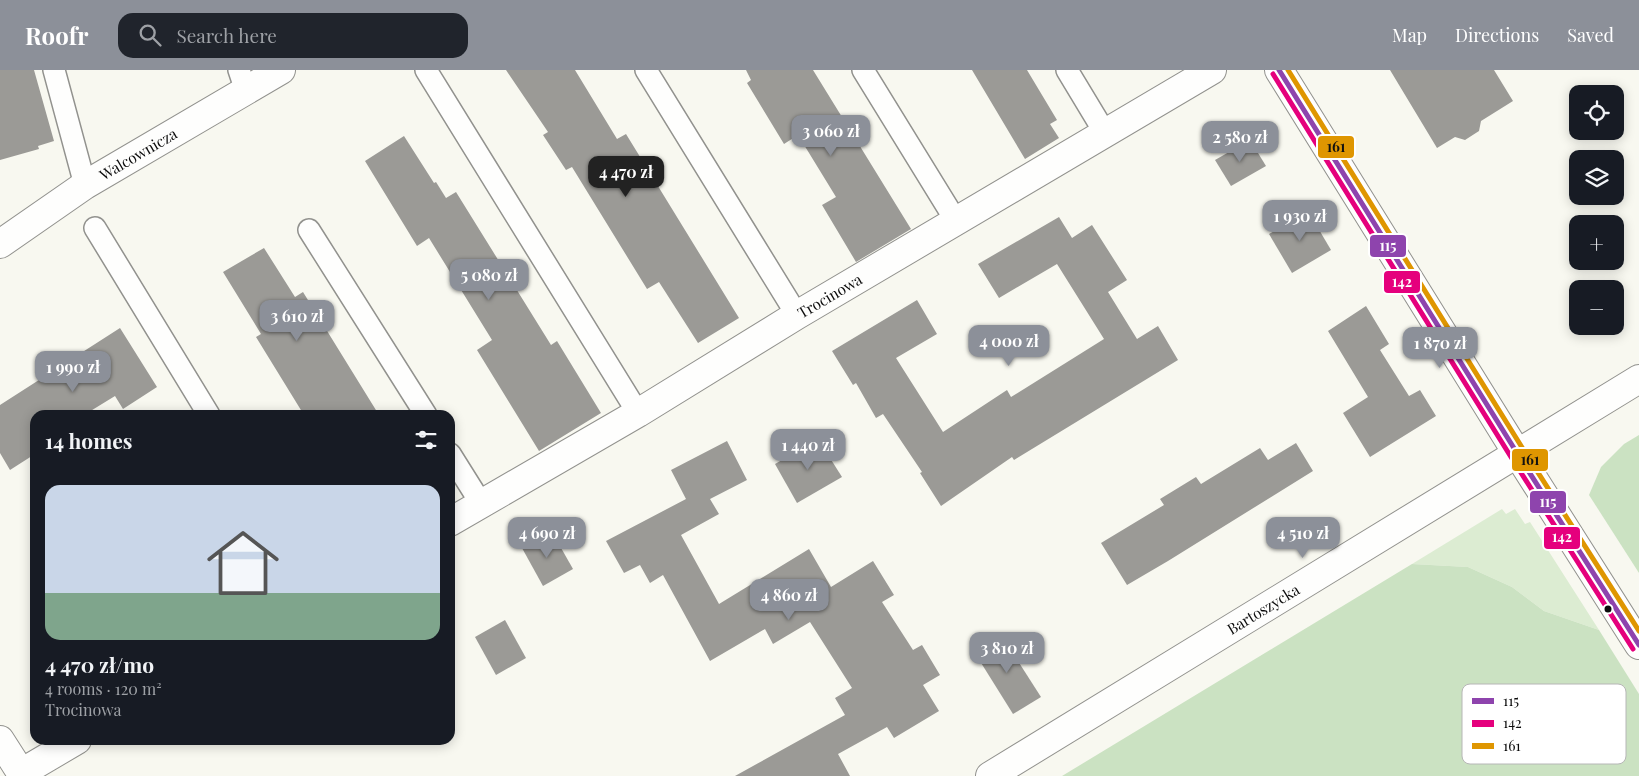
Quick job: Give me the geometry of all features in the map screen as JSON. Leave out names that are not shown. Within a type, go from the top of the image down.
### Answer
[{"type":"street","name":"Walcownicza","points":[[0,244],[85,184],[243,80],[281,70]]},
{"type":"street","name":"Trocinowa","points":[[455,519],[638,413],[797,315],[1212,70]]},
{"type":"street","points":[[1279,70],[1517,453],[1639,645]]},
{"type":"street","name":"Bartoszycka","points":[[990,776],[1639,378]]},
{"type":"street","points":[[0,740],[22,774],[69,745]]},
{"type":"lane","points":[[54,70],[85,184]]},
{"type":"lane","points":[[426,70],[638,413]]},
{"type":"lane","points":[[646,70],[797,315]]},
{"type":"lane","points":[[863,70],[956,221]]},
{"type":"lane","points":[[1067,70],[1105,133]]},
{"type":"lane","points":[[95,228],[206,410]]},
{"type":"lane","points":[[309,230],[423,410]]},
{"type":"lane","points":[[455,462],[482,504]]},
{"type":"green space","points":[[1639,435],[1639,573],[1589,495],[1601,467],[1624,444]]},
{"type":"green space","points":[[1502,509],[1506,514],[1515,509],[1525,524],[1530,522],[1599,630],[1544,611],[1512,587],[1468,567],[1412,564]]},
{"type":"green space","points":[[1412,564],[1468,567],[1512,587],[1544,611],[1599,630],[1639,694],[1639,776],[1062,776]]},
{"type":"building","points":[[0,70],[34,70],[54,141],[38,146],[39,149],[0,160]]},
{"type":"building","points":[[506,70],[575,70],[617,139],[626,134],[739,318],[698,343],[659,282],[647,289],[572,167],[566,170],[543,135],[548,132]]},
{"type":"building","points":[[746,70],[813,70],[911,229],[856,262],[822,205],[836,197],[798,135],[784,144],[747,83],[751,80]]},
{"type":"building","points":[[972,70],[1027,70],[1057,120],[1050,124],[1059,138],[1025,159]]},
{"type":"building","points":[[1390,70],[1494,70],[1513,101],[1481,121],[1479,131],[1465,140],[1455,137],[1437,148]]},
{"type":"building","points":[[404,136],[434,183],[436,182],[446,198],[456,192],[551,345],[557,341],[601,413],[539,451],[477,350],[492,340],[429,238],[417,246],[365,161]]},
{"type":"building","points":[[1250,140],[1266,166],[1231,186],[1215,160]]},
{"type":"building","points":[[1308,211],[1331,250],[1292,273],[1269,234]]},
{"type":"building","points":[[1059,217],[1072,238],[1092,225],[1127,280],[1108,292],[1137,339],[1158,326],[1178,360],[1014,460],[1012,457],[941,506],[920,473],[922,472],[883,414],[876,418],[856,383],[853,385],[832,351],[917,300],[937,334],[896,358],[943,432],[1007,390],[1011,397],[1104,339],[1057,264],[999,298],[978,264]]},
{"type":"building","points":[[264,248],[295,297],[303,292],[376,410],[301,410],[256,337],[261,334],[223,272]]},
{"type":"building","points":[[1366,306],[1389,344],[1380,350],[1409,396],[1420,390],[1436,416],[1370,457],[1343,413],[1368,397],[1328,331]]},
{"type":"building","points":[[120,328],[157,387],[123,409],[115,396],[92,410],[30,410],[30,457],[10,470],[0,453],[0,405]]},
{"type":"building","points":[[818,439],[842,477],[797,503],[775,464]]},
{"type":"building","points":[[727,441],[747,480],[710,499],[719,514],[681,535],[719,604],[809,549],[831,587],[873,561],[894,595],[882,602],[913,650],[922,645],[940,675],[923,685],[939,711],[894,738],[887,727],[838,754],[850,776],[735,776],[845,715],[835,698],[852,688],[810,622],[773,644],[765,629],[710,661],[663,575],[650,583],[640,565],[624,573],[606,541],[686,499],[671,470]]},
{"type":"building","points":[[1296,443],[1313,471],[1127,585],[1101,543],[1164,505],[1160,499],[1196,477],[1201,484],[1260,448],[1268,460]]},
{"type":"building","points":[[552,532],[573,569],[543,586],[522,548]]},
{"type":"building","points":[[505,620],[526,658],[496,675],[475,637]]},
{"type":"building","points":[[1000,633],[1041,697],[1013,714],[973,650]]},
{"type":"transit line","name":"115","points":[[1279,70],[1517,453],[1639,645]]},
{"type":"transit line","name":"161","points":[[1288,70],[1523,449],[1639,631]]},
{"type":"transit line","name":"142","points":[[1273,74],[1511,457],[1633,649]]}]
